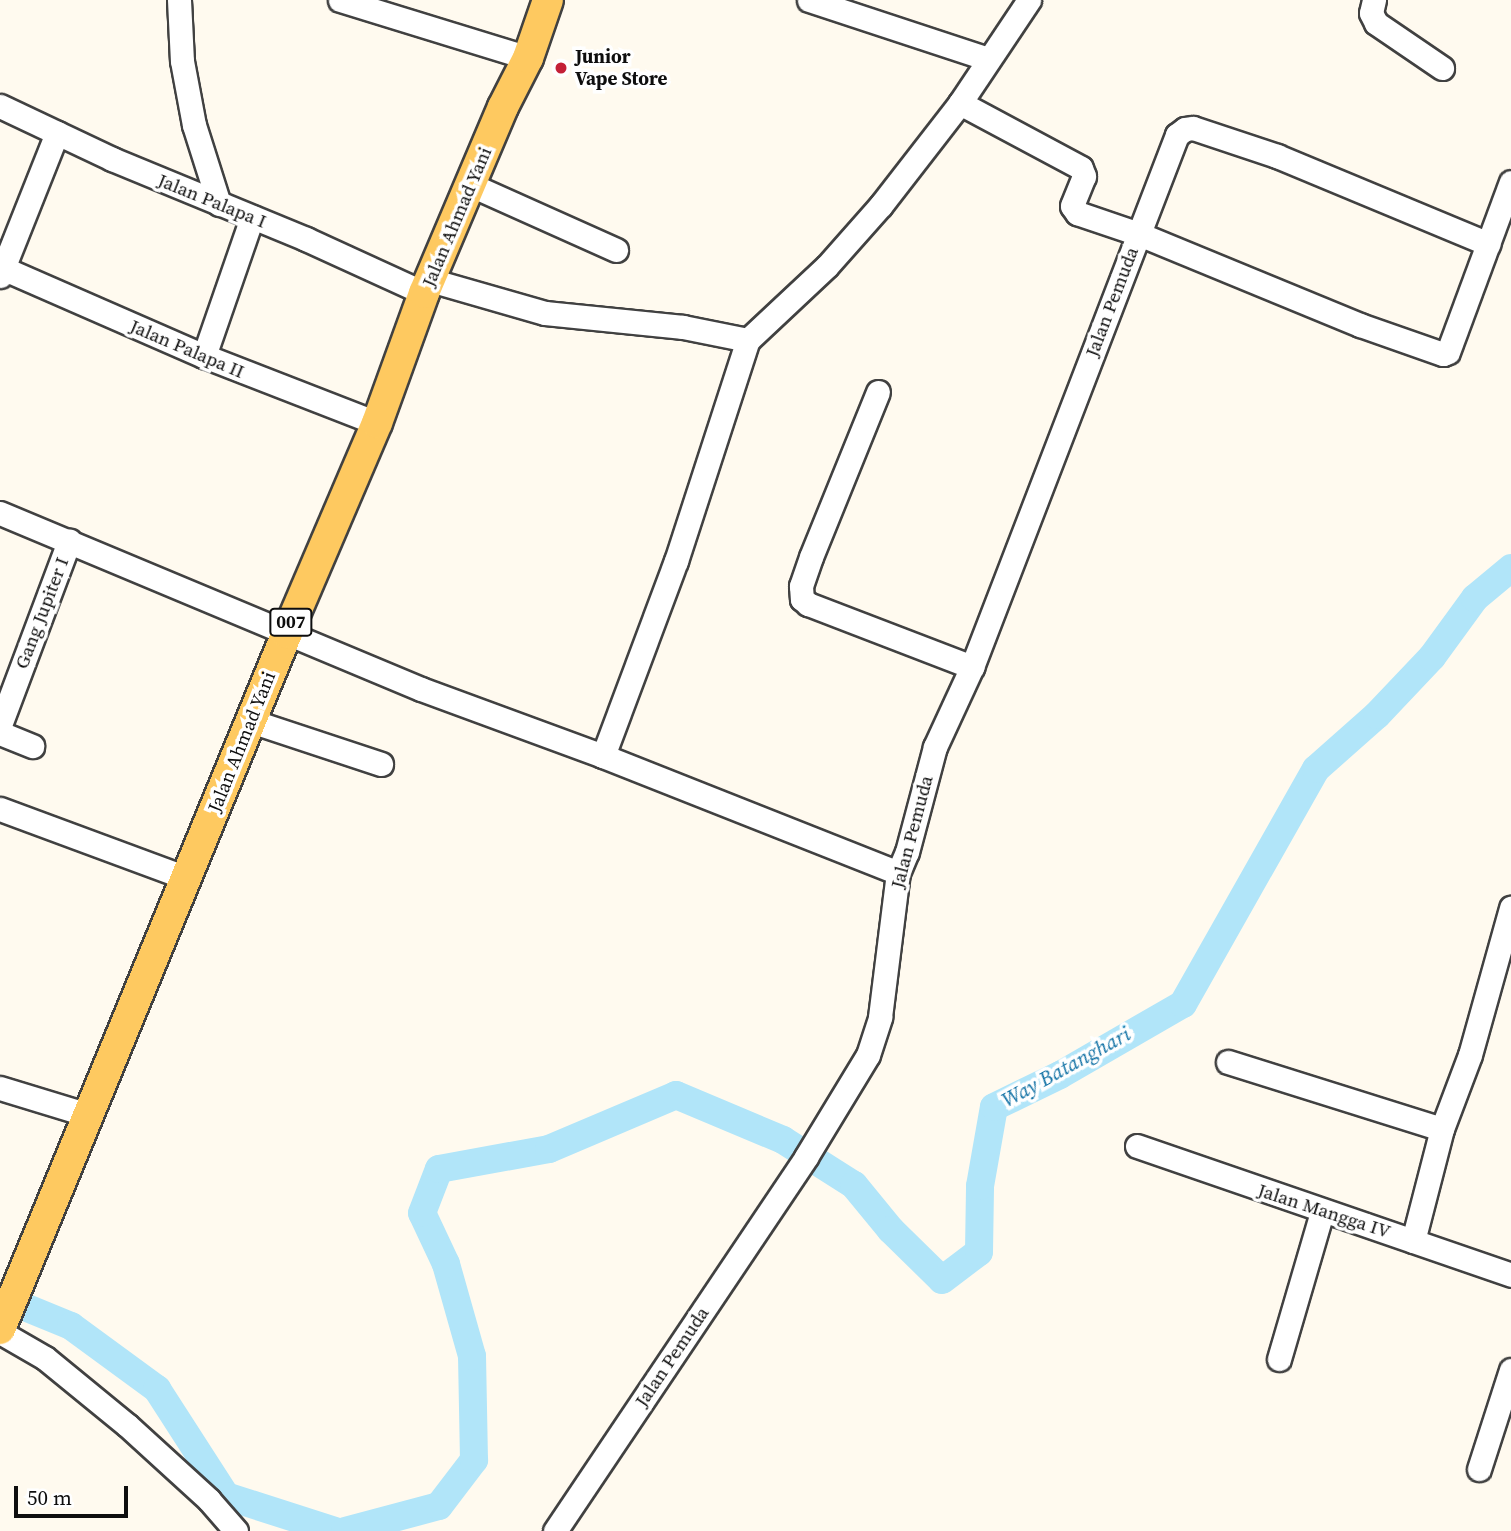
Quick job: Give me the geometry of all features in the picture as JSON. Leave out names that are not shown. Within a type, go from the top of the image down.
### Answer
[{"type":"main road","name":"Jalan Ahmad Yani","points":[[1,1327],[287,633],[377,423],[427,287],[528,58],[548,0]]},
{"type":"street","points":[[340,0],[528,58]]},
{"type":"street","points":[[809,0],[988,59]]},
{"type":"street","points":[[603,756],[677,561],[748,341],[836,256],[881,205],[960,103],[1029,0]]},
{"type":"street","points":[[1374,0],[1371,13],[1377,23],[1442,68]]},
{"type":"street","points":[[177,1],[182,61],[194,125],[219,204]]},
{"type":"street","points":[[960,103],[1080,168],[1084,176],[1072,206],[1074,211],[1139,234],[1272,291],[1444,354],[1448,352],[1511,182]]},
{"type":"street","name":"Jalan Palapa I","points":[[0,106],[219,204],[427,287],[545,313],[683,327],[748,341]]},
{"type":"street","name":"Jalan Pemuda","points":[[555,1531],[806,1157],[868,1055],[880,1017],[898,873],[907,852],[934,747],[972,667],[1177,135],[1185,129],[1203,130],[1277,156],[1488,244]]},
{"type":"street","points":[[1,271],[57,133]]},
{"type":"street","points":[[471,185],[616,250]]},
{"type":"street","points":[[204,356],[252,217]]},
{"type":"street","name":"Jalan Palapa II","points":[[1,271],[204,356],[377,423]]},
{"type":"street","points":[[878,392],[811,557],[801,586],[802,598],[808,604],[972,667]]},
{"type":"street","points":[[0,513],[421,689],[603,756],[898,873]]},
{"type":"street","name":"Gang Jupiter I","points":[[0,725],[69,541]]},
{"type":"street","points":[[251,720],[382,764]]},
{"type":"street","points":[[0,733],[32,746]]},
{"type":"street","points":[[0,809],[187,878]]},
{"type":"street","points":[[1413,1241],[1442,1129],[1470,1055],[1511,908]]},
{"type":"street","points":[[1228,1062],[1442,1129]]},
{"type":"street","points":[[0,1088],[89,1115]]},
{"type":"street","name":"Jalan Mangga IV","points":[[1137,1146],[1511,1275]]},
{"type":"street","points":[[1279,1359],[1322,1212]]},
{"type":"street","points":[[1,1327],[45,1358],[127,1425],[209,1500],[236,1531]]},
{"type":"street","points":[[1479,1469],[1511,1370]]},
{"type":"waterway","name":"Way Batanghari","points":[[345,1531],[439,1506],[474,1460],[472,1356],[446,1264],[422,1213],[439,1169],[549,1149],[676,1095],[783,1140],[854,1185],[891,1230],[942,1280],[979,1252],[980,1186],[994,1107],[1060,1075],[1183,1004],[1316,769],[1377,715],[1432,657],[1475,598],[1511,568]]},
{"type":"waterway","name":"Way Batanghari","points":[[0,1297],[71,1326],[157,1389],[226,1496],[335,1531]]},
{"type":"place","name":"Junior Vape Store","points":[[561,68]]}]
